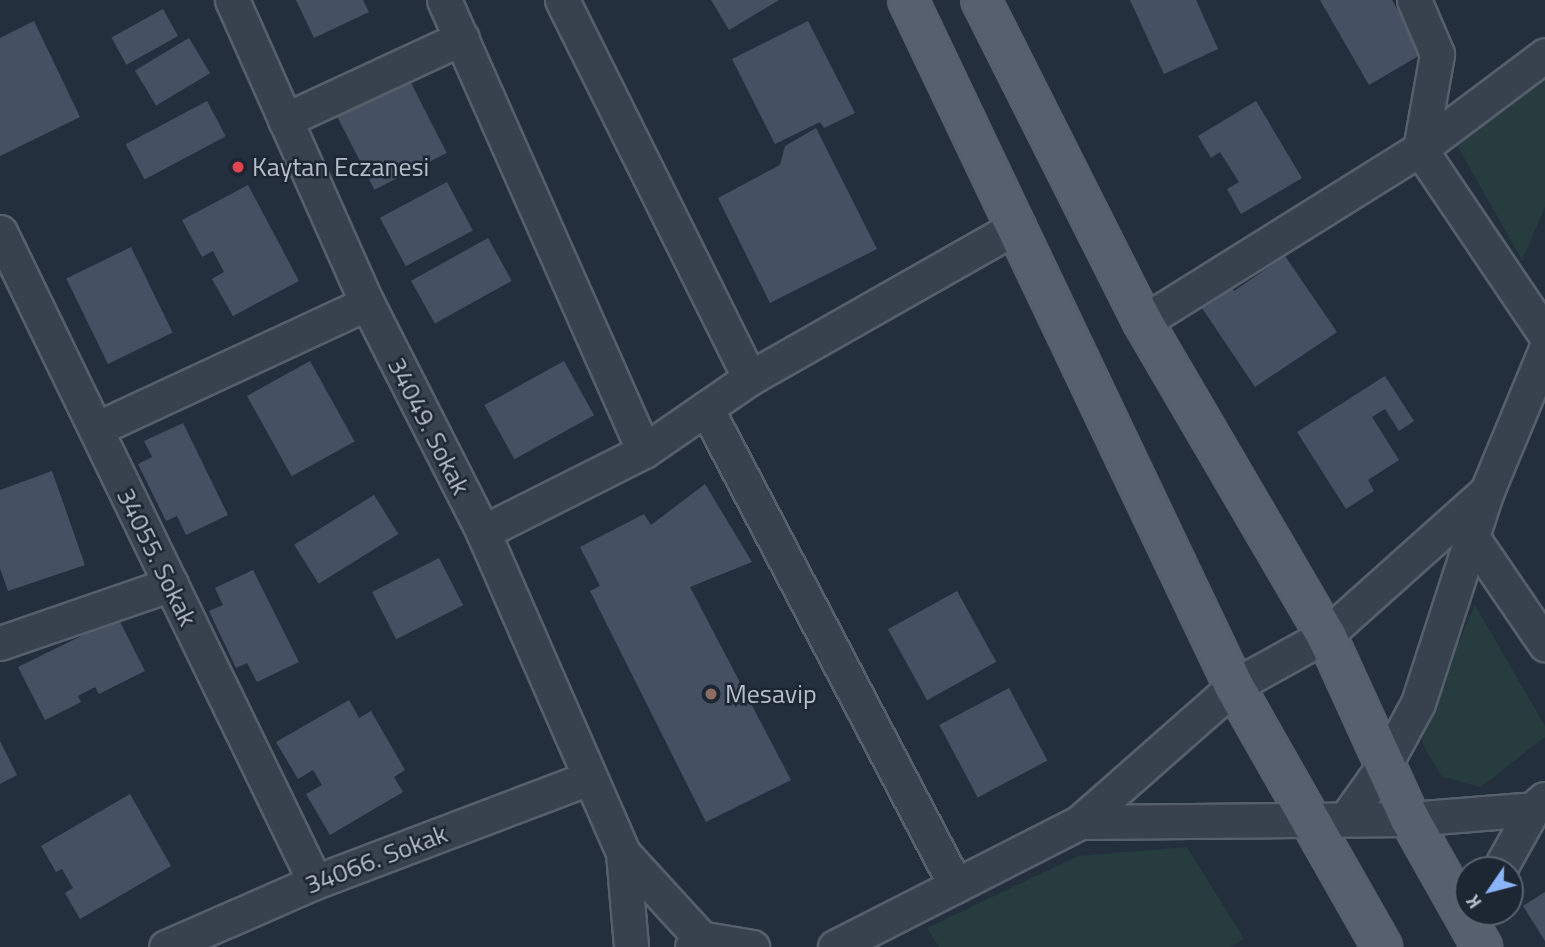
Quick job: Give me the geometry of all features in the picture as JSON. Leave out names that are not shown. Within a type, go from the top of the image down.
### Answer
[{"type":"main road","points":[[908,0],[1018,226],[1234,686],[1304,817],[1382,947]]},
{"type":"main road","points":[[992,4],[1143,323],[1326,635],[1410,818],[1476,928]]},
{"type":"street","name":"34049. Sokak","points":[[232,0],[367,303],[483,532],[623,853]]},
{"type":"street","points":[[444,0],[645,451]]},
{"type":"street","points":[[562,0],[750,378]]},
{"type":"street","points":[[1414,0],[1437,54],[1420,149],[1545,334]]},
{"type":"street","points":[[285,120],[462,38]]},
{"type":"street","points":[[1143,323],[1420,149],[1545,55]]},
{"type":"street","points":[[483,532],[645,451],[750,378],[1018,226]]},
{"type":"street","name":"34055. Sokak","points":[[0,232],[315,882]]},
{"type":"street","points":[[96,429],[367,303]]},
{"type":"street","points":[[1348,817],[1385,764],[1418,704],[1487,491],[1545,351]]},
{"type":"street","points":[[706,408],[956,886]]},
{"type":"street","points":[[835,947],[1080,822],[1234,686],[1326,635],[1487,491]]},
{"type":"street","points":[[1472,537],[1545,644]]},
{"type":"street","points":[[0,643],[171,584]]},
{"type":"street","name":"34066. Sokak","points":[[166,947],[315,882],[589,778]]},
{"type":"street","points":[[1080,822],[1304,817],[1410,818],[1539,804]]},
{"type":"street","points":[[1507,856],[1539,804]]},
{"type":"street","points":[[623,853],[702,944],[752,947]]},
{"type":"street","points":[[623,853],[631,947]]},
{"type":"green space","points":[[1545,72],[1545,207],[1522,260],[1450,133]]},
{"type":"green space","points":[[1475,605],[1545,726],[1545,737],[1481,787],[1442,777],[1422,743],[1427,714]]},
{"type":"green space","points":[[1187,847],[1244,939],[1230,947],[939,947],[927,928],[1078,856]]},
{"type":"building","points":[[296,0],[363,0],[369,12],[314,38]]},
{"type":"building","points":[[711,0],[779,0],[729,30]]},
{"type":"building","points":[[1130,0],[1196,0],[1218,49],[1164,74]]},
{"type":"building","points":[[1320,0],[1392,0],[1422,54],[1369,85]]},
{"type":"building","points":[[163,9],[178,36],[126,65],[111,38]]},
{"type":"building","points":[[34,21],[80,117],[0,156],[0,38]]},
{"type":"building","points":[[808,21],[855,113],[824,128],[820,122],[775,144],[732,59]]},
{"type":"building","points":[[189,38],[210,73],[156,106],[135,70]]},
{"type":"building","points":[[409,79],[447,153],[375,190],[337,116]]},
{"type":"building","points":[[207,101],[226,136],[145,180],[126,144]]},
{"type":"building","points":[[1256,101],[1302,178],[1241,214],[1227,189],[1239,182],[1220,152],[1211,158],[1198,136]]},
{"type":"building","points":[[816,128],[877,249],[770,303],[718,198],[780,165],[785,146]]},
{"type":"building","points":[[447,182],[473,231],[406,266],[380,218]]},
{"type":"building","points":[[248,185],[299,281],[233,316],[212,279],[224,272],[213,251],[202,257],[182,220]]},
{"type":"building","points":[[488,238],[512,281],[435,324],[411,281]]},
{"type":"building","points":[[131,247],[173,332],[108,364],[66,279]]},
{"type":"building","points":[[1285,256],[1337,332],[1255,387],[1198,302],[1228,281],[1234,291]]},
{"type":"building","points":[[310,361],[355,441],[292,476],[247,396]]},
{"type":"building","points":[[564,361],[594,415],[514,459],[484,405]]},
{"type":"building","points":[[1385,376],[1414,421],[1399,431],[1385,409],[1372,417],[1399,460],[1368,480],[1374,491],[1346,509],[1297,432]]},
{"type":"building","points":[[183,423],[228,515],[186,535],[177,516],[166,521],[138,464],[152,457],[144,441]]},
{"type":"building","points":[[52,471],[85,565],[8,591],[0,568],[0,490]]},
{"type":"building","points":[[705,484],[752,562],[690,587],[791,780],[706,822],[590,591],[600,586],[580,547],[644,514],[651,525]]},
{"type":"building","points":[[374,495],[398,534],[319,584],[294,545]]},
{"type":"building","points":[[439,558],[463,605],[396,639],[372,592]]},
{"type":"building","points":[[253,570],[299,662],[257,682],[247,663],[236,668],[209,611],[223,605],[215,588]]},
{"type":"building","points":[[957,591],[996,662],[927,700],[888,629]]},
{"type":"building","points":[[118,618],[145,671],[99,694],[95,687],[78,696],[81,702],[45,720],[18,667]]},
{"type":"building","points":[[1009,688],[1047,760],[978,797],[939,725]]},
{"type":"building","points":[[349,700],[359,718],[371,711],[405,770],[394,777],[403,792],[330,835],[306,794],[322,785],[313,770],[298,779],[276,742]]},
{"type":"building","points":[[0,741],[17,775],[0,784]]},
{"type":"building","points":[[130,794],[171,866],[80,919],[65,893],[73,888],[62,869],[56,872],[41,846]]},
{"type":"building","points":[[1545,892],[1545,941],[1524,908]]},
{"type":"place","name":"Kaytan Eczanesi","points":[[238,167]]},
{"type":"place","name":"Mesavip","points":[[711,694]]}]
